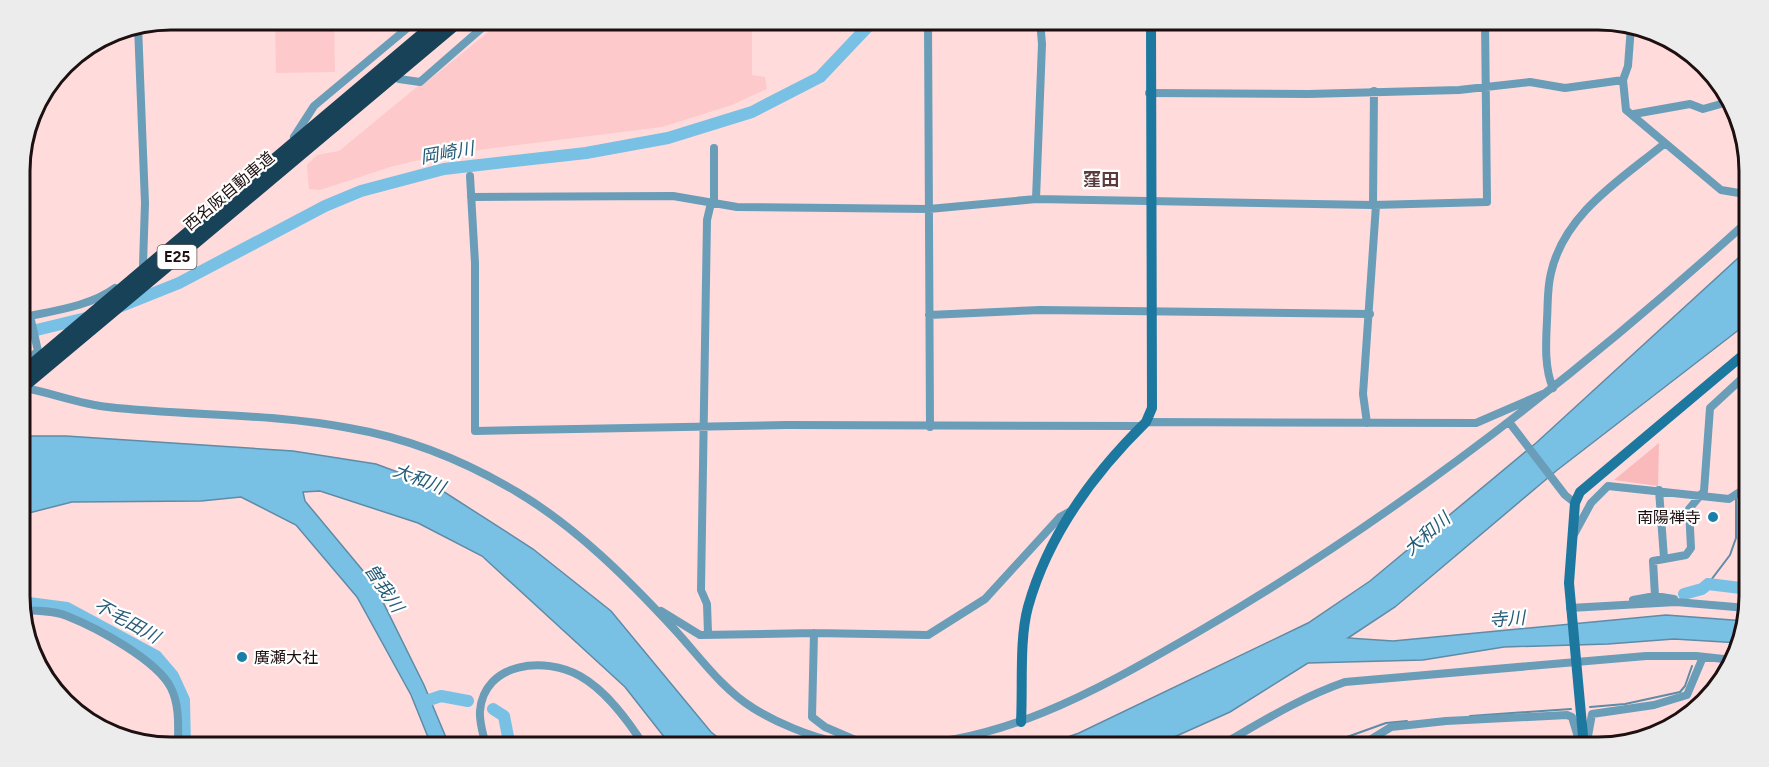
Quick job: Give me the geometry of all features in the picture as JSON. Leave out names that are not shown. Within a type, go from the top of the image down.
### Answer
[{"type":"highway","name":"西名阪自動車道","points":[[30,379],[330,122],[430,30]]},
{"type":"highway","name":"西名阪自動車道","points":[[30,368],[330,122],[446,30]]},
{"type":"street","points":[[30,358],[38,351],[31,317],[65,309],[111,291],[296,135],[310,110],[405,30]]},
{"type":"street","points":[[399,79],[420,82],[480,30]]},
{"type":"street","points":[[928,30],[930,427]]},
{"type":"street","points":[[1036,200],[1041,30]]},
{"type":"street","points":[[1021,722],[1028,608],[1069,512],[1144,424],[1153,401],[1150,312],[1150,30]]},
{"type":"street","points":[[471,197],[674,196],[713,203],[758,207],[929,209],[1036,200],[1375,205],[1487,202],[1485,30]]},
{"type":"street","points":[[138,34],[145,203],[143,265]]},
{"type":"street","points":[[1630,34],[1628,66],[1623,80],[1626,110],[1634,114],[1665,144],[1721,190],[1739,193]]},
{"type":"street","points":[[347,78],[360,78]]},
{"type":"street","points":[[1149,93],[1308,94],[1459,90],[1530,82],[1565,88],[1623,80]]},
{"type":"street","points":[[1367,423],[1363,394],[1365,343],[1370,314],[1375,205],[1374,91]]},
{"type":"street","points":[[1634,114],[1690,105],[1703,109],[1721,104]]},
{"type":"street","points":[[1550,391],[1546,341],[1548,298],[1551,274],[1560,245],[1587,207],[1665,144]]},
{"type":"street","points":[[708,633],[707,604],[701,590],[703,427],[707,220],[713,203],[714,148]]},
{"type":"street","points":[[470,176],[475,431],[703,427],[1476,423],[1529,398],[1550,391]]},
{"type":"street","points":[[963,737],[1021,722],[1071,702],[1121,676],[1317,560],[1510,424],[1647,312],[1739,228]]},
{"type":"street","points":[[929,315],[1040,310],[1370,314]]},
{"type":"street","points":[[1583,737],[1570,609],[1570,541],[1575,503],[1580,492],[1739,358]]},
{"type":"street","points":[[1655,596],[1653,561],[1686,555],[1689,552],[1689,509],[1704,491],[1710,408],[1739,381]]},
{"type":"street","points":[[30,390],[108,407],[294,420],[350,428],[412,443],[472,467],[521,494],[570,528],[644,598],[725,685],[752,708],[790,726],[822,737]]},
{"type":"street","points":[[1510,424],[1565,495],[1575,503]]},
{"type":"street","points":[[1570,541],[1579,530],[1591,503],[1608,486],[1729,499],[1739,492]]},
{"type":"street","points":[[1659,490],[1664,558]]},
{"type":"street","points":[[644,598],[700,635],[708,633],[814,633],[913,637],[935,632],[985,598],[1060,517],[1069,512]]},
{"type":"street","points":[[1624,604],[1628,601],[1655,596],[1677,599],[1680,602]]},
{"type":"street","points":[[1570,609],[1680,602],[1739,607]]},
{"type":"street","points":[[31,611],[65,615],[140,655],[153,665],[164,676],[175,698],[177,737]]},
{"type":"street","points":[[814,633],[812,717],[845,737]]},
{"type":"street","points":[[1235,737],[1291,705],[1345,682],[1576,661],[1646,657],[1723,659]]},
{"type":"street","points":[[1588,737],[1592,714],[1654,705],[1687,695],[1703,657]]},
{"type":"street","points":[[484,737],[480,711],[494,680],[514,667],[542,666],[578,675],[594,685],[638,737]]},
{"type":"street","points":[[1375,737],[1391,727],[1446,721],[1567,715],[1572,717],[1578,737]]},
{"type":"shaded area","points":[[275,30],[334,30],[335,72],[276,73]]},
{"type":"shaded area","points":[[491,30],[752,30],[752,75],[765,77],[767,89],[732,105],[662,127],[439,155],[390,167],[320,190],[309,189],[307,165],[317,155],[339,151],[418,86],[416,83],[428,81]]},
{"type":"shaded area","points":[[1659,443],[1658,486],[1614,480]]},
{"type":"water","name":"大和川","points":[[1739,257],[1739,330],[1556,471],[1395,607],[1348,638],[1393,641],[1666,615],[1736,620],[1731,642],[1674,639],[1608,644],[1504,647],[1423,660],[1308,663],[1230,712],[1174,737],[1068,737],[1308,623],[1370,581],[1536,443]]},
{"type":"water","points":[[30,436],[66,436],[293,451],[376,464],[435,486],[533,549],[611,611],[717,737],[664,737],[625,687],[482,556],[418,523],[320,491],[303,492],[305,501],[374,584],[424,685],[446,737],[428,737],[411,695],[357,597],[296,525],[241,497],[201,501],[72,502],[30,513]]},
{"type":"waterway","name":"岡崎川","points":[[119,307],[179,283],[325,206],[361,191],[444,169],[586,153],[668,138],[752,112],[820,77],[865,30]]},
{"type":"waterway","name":"岡崎川","points":[[30,332],[86,318]]},
{"type":"waterway","points":[[1708,584],[1730,555],[1736,538],[1736,499]]},
{"type":"waterway","points":[[1684,594],[1702,589],[1708,584],[1739,588]]},
{"type":"waterway","name":"不毛田川","points":[[30,603],[67,608],[156,656],[173,676],[184,700],[185,737]]},
{"type":"waterway","points":[[1590,707],[1625,704],[1680,692],[1685,686],[1692,666]]},
{"type":"waterway","points":[[423,702],[441,696],[468,701]]},
{"type":"waterway","points":[[493,709],[504,716],[508,737]]},
{"type":"waterway","points":[[1470,716],[1571,709]]},
{"type":"waterway","points":[[1347,737],[1386,723],[1407,721]]},
{"type":"place","name":"南陽禅寺","points":[[1713,517]]},
{"type":"place","name":"廣瀬大社","points":[[242,657]]},
{"type":"district","name":"窪田","points":[[1101,180]]},
{"type":"water label","name":"曽我川","points":[[384,588]]},
{"type":"water label","name":"寺川","points":[[1507,619]]}]
